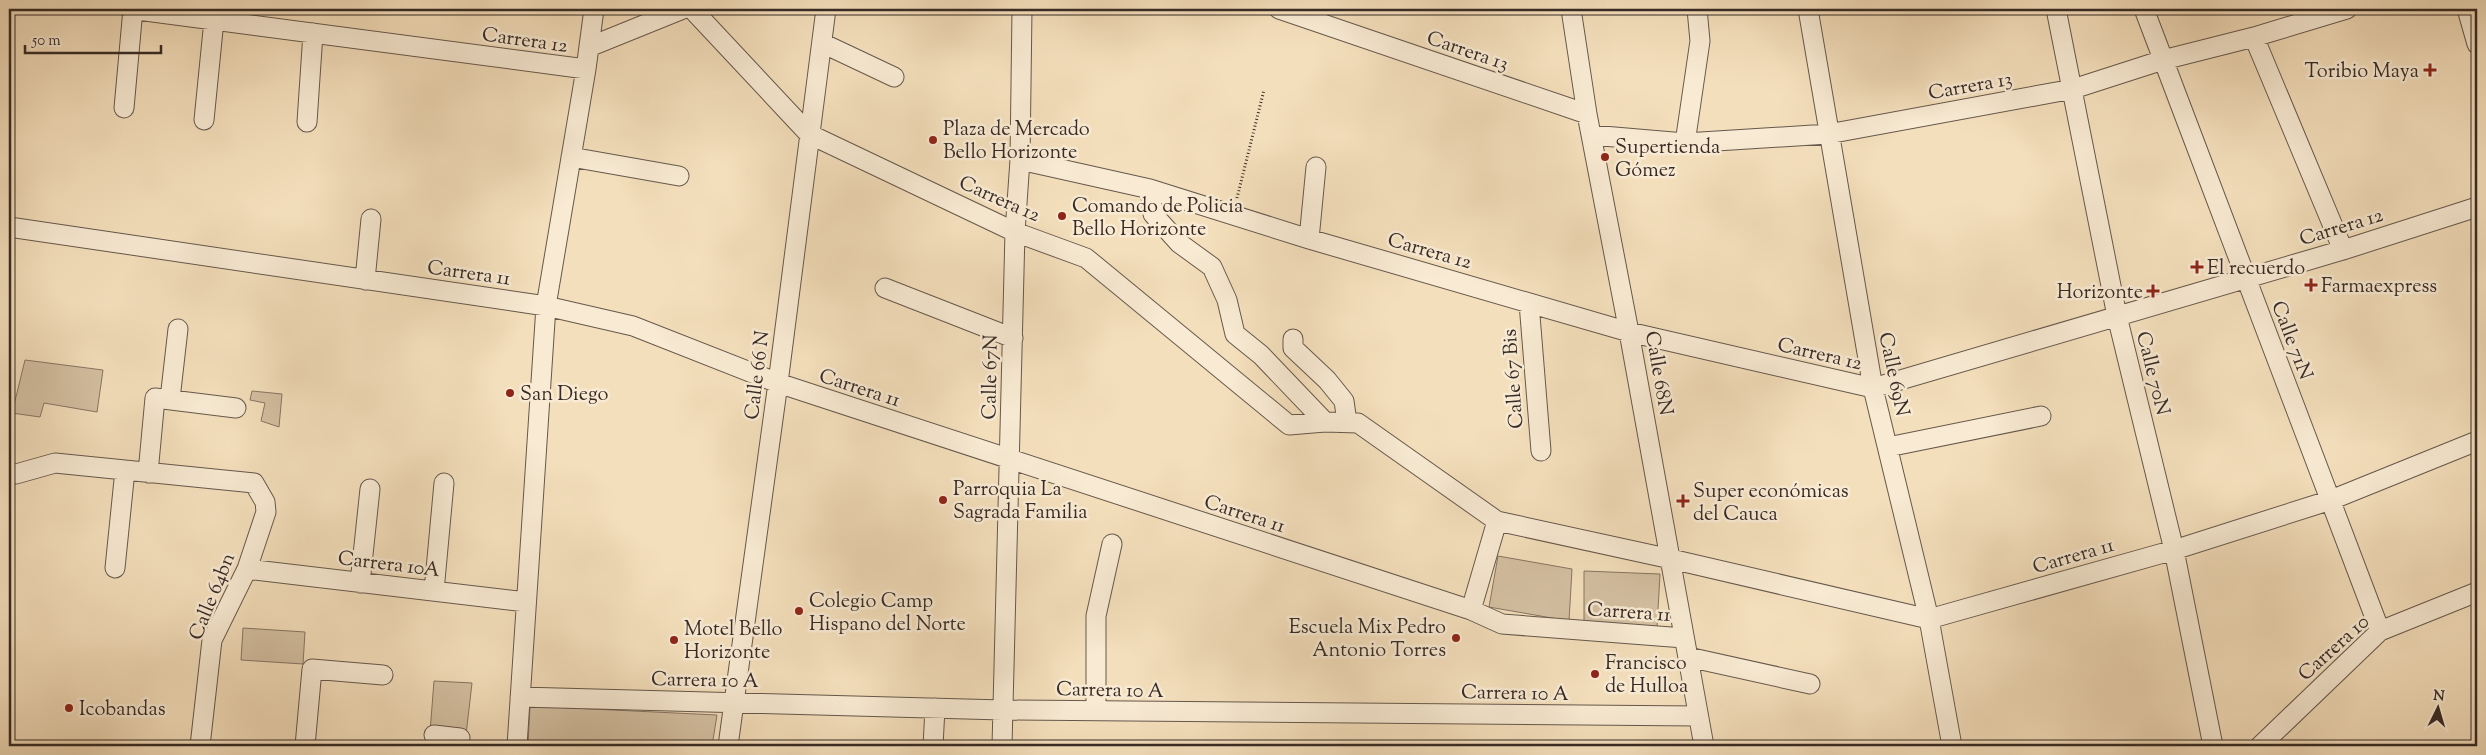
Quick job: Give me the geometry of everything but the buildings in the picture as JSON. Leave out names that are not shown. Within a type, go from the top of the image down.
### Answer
[{"type":"street","points":[[124,108],[132,9]]},
{"type":"street","name":"Carrera 12","points":[[132,9],[208,16],[313,33],[586,69]]},
{"type":"street","points":[[517,746],[546,306],[590,47],[594,9]]},
{"type":"street","points":[[590,47],[683,9]]},
{"type":"street","name":"Carrera 12","points":[[692,9],[809,134],[1015,232],[1086,258],[1289,425],[1324,422],[1358,423],[1497,521],[1671,559]]},
{"type":"street","name":"Calle 66 N","points":[[728,746],[778,384],[826,9]]},
{"type":"street","name":"Calle 67N","points":[[1002,746],[1015,232],[1020,160],[1022,9]]},
{"type":"street","name":"Carrera 13","points":[[1278,9],[1587,114]]},
{"type":"street","name":"Calle 68N","points":[[1571,9],[1587,114],[1629,332],[1704,746]]},
{"type":"street","points":[[1685,144],[1700,40],[1697,9]]},
{"type":"street","name":"Calle 69N","points":[[1808,9],[1873,388],[1929,619],[1952,746]]},
{"type":"street","name":"Calle 70N","points":[[2056,9],[2117,316],[2174,550],[2213,746]]},
{"type":"street","name":"Calle 71N","points":[[2144,9],[2380,631]]},
{"type":"street","name":"Carrera 13","points":[[1591,135],[1685,144],[1828,134],[2073,89],[2163,60],[2254,37],[2347,9]]},
{"type":"street","points":[[2467,9],[2477,44]]},
{"type":"street","points":[[204,120],[208,16]]},
{"type":"street","points":[[307,122],[313,33]]},
{"type":"street","points":[[2254,37],[2343,250]]},
{"type":"street","points":[[822,43],[894,77]]},
{"type":"street","points":[[571,157],[678,176]]},
{"type":"street","name":"Carrera 12","points":[[1020,160],[1150,189],[1309,239],[1629,332],[1873,388],[2343,250],[2477,207]]},
{"type":"street","points":[[1309,239],[1316,167]]},
{"type":"street","points":[[1150,189],[1153,214],[1178,243],[1212,267],[1227,300],[1235,334],[1261,355],[1324,422]]},
{"type":"street","points":[[365,280],[371,218]]},
{"type":"street","name":"Carrera 11","points":[[9,227],[546,306],[633,326],[778,384],[1472,610],[1502,624],[1684,638]]},
{"type":"street","points":[[885,288],[1012,338]]},
{"type":"street","name":"Calle 67 Bis","points":[[1529,303],[1541,451]]},
{"type":"street","points":[[170,399],[178,330]]},
{"type":"street","points":[[1293,339],[1293,348],[1327,380],[1344,401],[1347,422]]},
{"type":"street","points":[[9,474],[55,464],[148,473],[154,398],[236,408]]},
{"type":"street","points":[[1888,447],[2041,416]]},
{"type":"street","name":"Carrera 11","points":[[1671,559],[1929,619],[2174,550],[2331,500],[2477,441]]},
{"type":"street","points":[[114,568],[126,470]]},
{"type":"street","name":"Calle 64bn","points":[[148,473],[254,483],[265,502],[266,512],[247,570],[212,640],[200,746]]},
{"type":"street","points":[[434,591],[444,483]]},
{"type":"street","points":[[360,583],[370,488]]},
{"type":"street","points":[[1472,610],[1497,521]]},
{"type":"street","points":[[1096,711],[1096,616],[1112,544]]},
{"type":"street","name":"Carrera 10A","points":[[247,570],[526,602]]},
{"type":"street","name":"Carrera 10","points":[[2260,746],[2380,631],[2477,592]]},
{"type":"street","points":[[1688,657],[1810,684]]},
{"type":"street","points":[[305,746],[312,669],[383,675]]},
{"type":"street","name":"Carrera 10 A","points":[[520,697],[1003,710],[1698,716]]},
{"type":"street","points":[[934,746],[935,708]]},
{"type":"street","points":[[434,735],[460,742]]},
{"type":"path","points":[[1232,215],[1264,90]]},
{"type":"shaded area","points":[[25,360],[103,370],[97,412],[44,403],[40,417],[12,413]]},
{"type":"shaded area","points":[[252,391],[282,394],[279,427],[261,421],[265,403],[250,400]]},
{"type":"shaded area","points":[[1498,556],[1572,569],[1569,621],[1489,607]]},
{"type":"shaded area","points":[[1584,571],[1660,574],[1657,628],[1584,626]]},
{"type":"shaded area","points":[[243,628],[305,632],[303,664],[241,660]]},
{"type":"shaded area","points":[[434,681],[472,683],[466,735],[430,732]]},
{"type":"shaded area","points":[[530,706],[717,715],[712,746],[528,746]]},
{"type":"place","name":"Toribio Maya","points":[[2430,70]]},
{"type":"place","name":"Plaza de Mercado Bello Horizonte","points":[[933,140]]},
{"type":"place","name":"Supertienda Gómez","points":[[1605,157]]},
{"type":"place","name":"Comando de Policia Bello Horizonte","points":[[1062,216]]},
{"type":"place","name":"El recuerdo","points":[[2197,267]]},
{"type":"place","name":"Farmaexpress","points":[[2311,285]]},
{"type":"place","name":"Horizonte","points":[[2153,291]]},
{"type":"place","name":"San Diego","points":[[510,393]]},
{"type":"place","name":"Parroquia La Sagrada Familia","points":[[943,500]]},
{"type":"place","name":"Super económicas del Cauca","points":[[1683,501]]},
{"type":"place","name":"Colegio Camp Hispano del Norte","points":[[799,611]]},
{"type":"place","name":"Escuela Mix Pedro Antonio Torres","points":[[1456,638]]},
{"type":"place","name":"Motel Bello Horizonte","points":[[674,640]]},
{"type":"place","name":"Francisco de Hulloa","points":[[1595,674]]},
{"type":"place","name":"Icobandas","points":[[69,708]]}]
